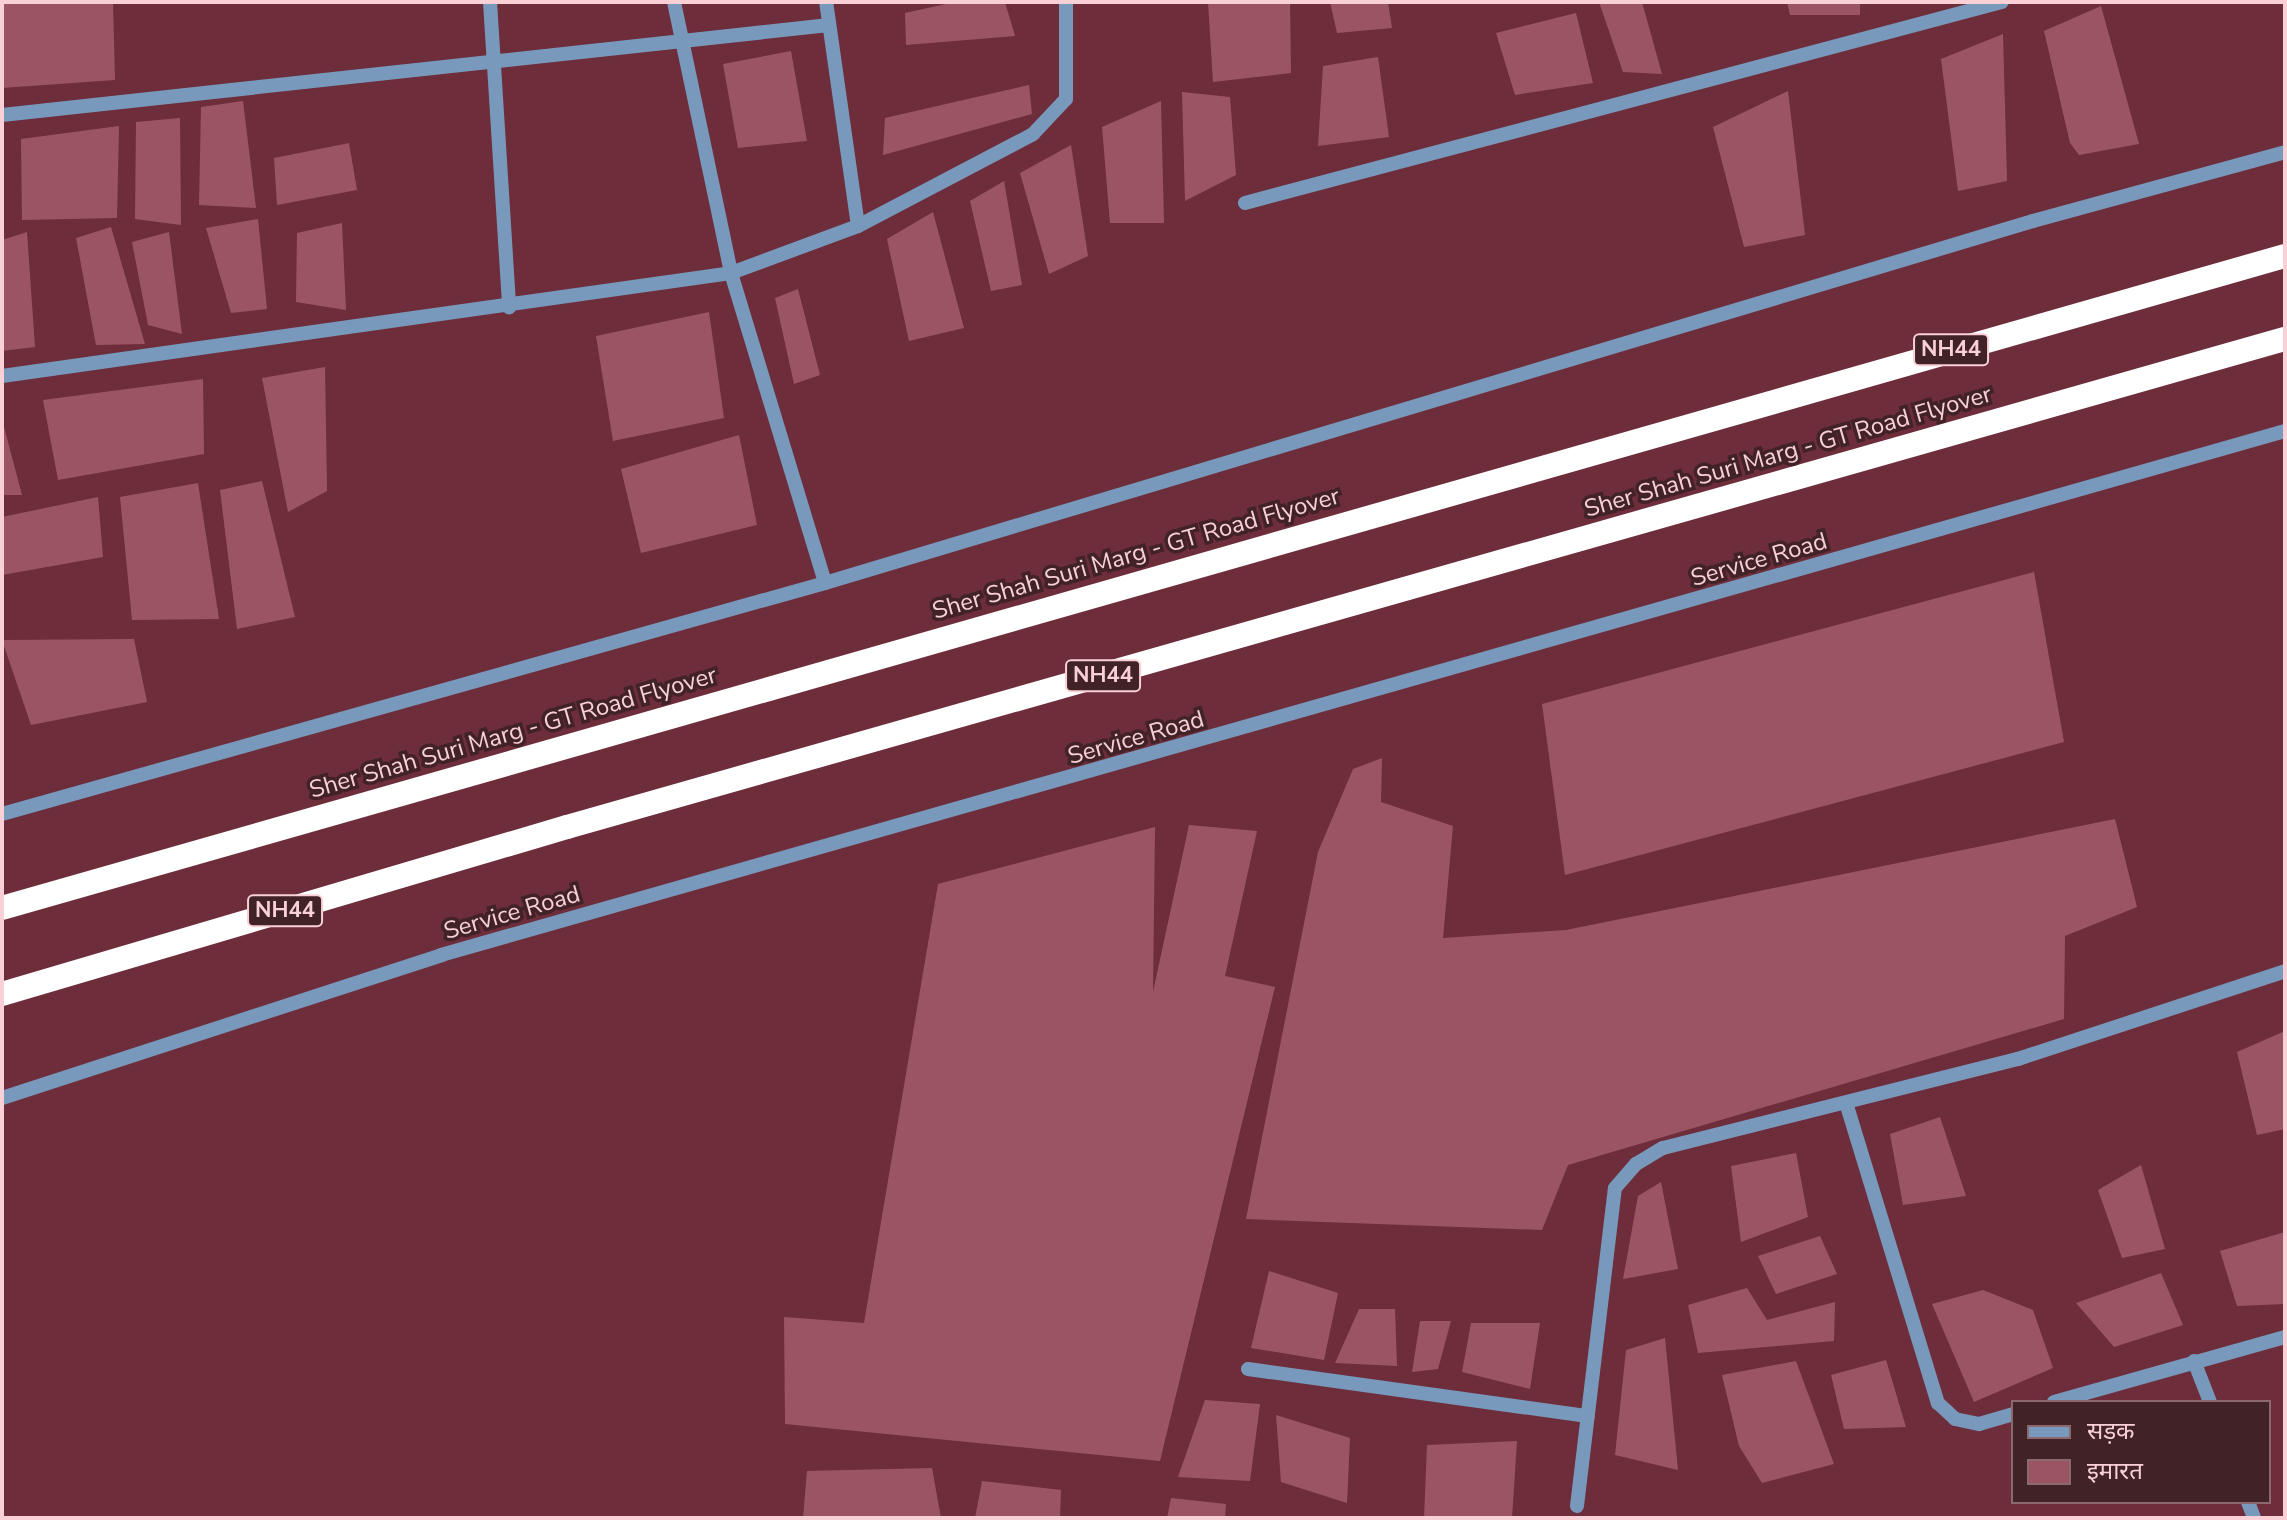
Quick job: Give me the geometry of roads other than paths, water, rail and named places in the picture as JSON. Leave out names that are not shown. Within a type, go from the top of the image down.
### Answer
[{"type":"highway","name":"Sher Shah Suri Marg - GT Road Flyover","points":[[2,908],[2285,256]]},
{"type":"highway","name":"Sher Shah Suri Marg - GT Road Flyover","points":[[65,976],[567,827],[2285,339]]},
{"type":"highway","name":"NH44","points":[[2,994],[65,976]]},
{"type":"highway","points":[[2,1003],[65,976]]},
{"type":"street","points":[[490,2],[509,307]]},
{"type":"street","points":[[674,2],[731,273],[825,583]]},
{"type":"street","points":[[826,2],[858,226]]},
{"type":"street","points":[[2,376],[509,307],[731,273],[858,226],[1033,134],[1066,99],[1066,2]]},
{"type":"street","points":[[1245,203],[2002,2]]},
{"type":"street","points":[[2,115],[829,25]]},
{"type":"street","points":[[2,814],[825,583],[2033,221],[2285,152]]},
{"type":"street","name":"Service Road","points":[[2,1098],[441,955],[2285,431]]},
{"type":"street","points":[[1577,1506],[1615,1188],[1636,1164],[1663,1148],[1847,1106],[2063,1045],[2285,971]]},
{"type":"street","points":[[1847,1106],[1938,1403],[1955,1419],[1979,1424],[2011,1415]]},
{"type":"street","points":[[2061,1400],[2285,1337]]},
{"type":"street","points":[[2194,1361],[2209,1400]]},
{"type":"street","points":[[1248,1369],[1588,1416]]}]
